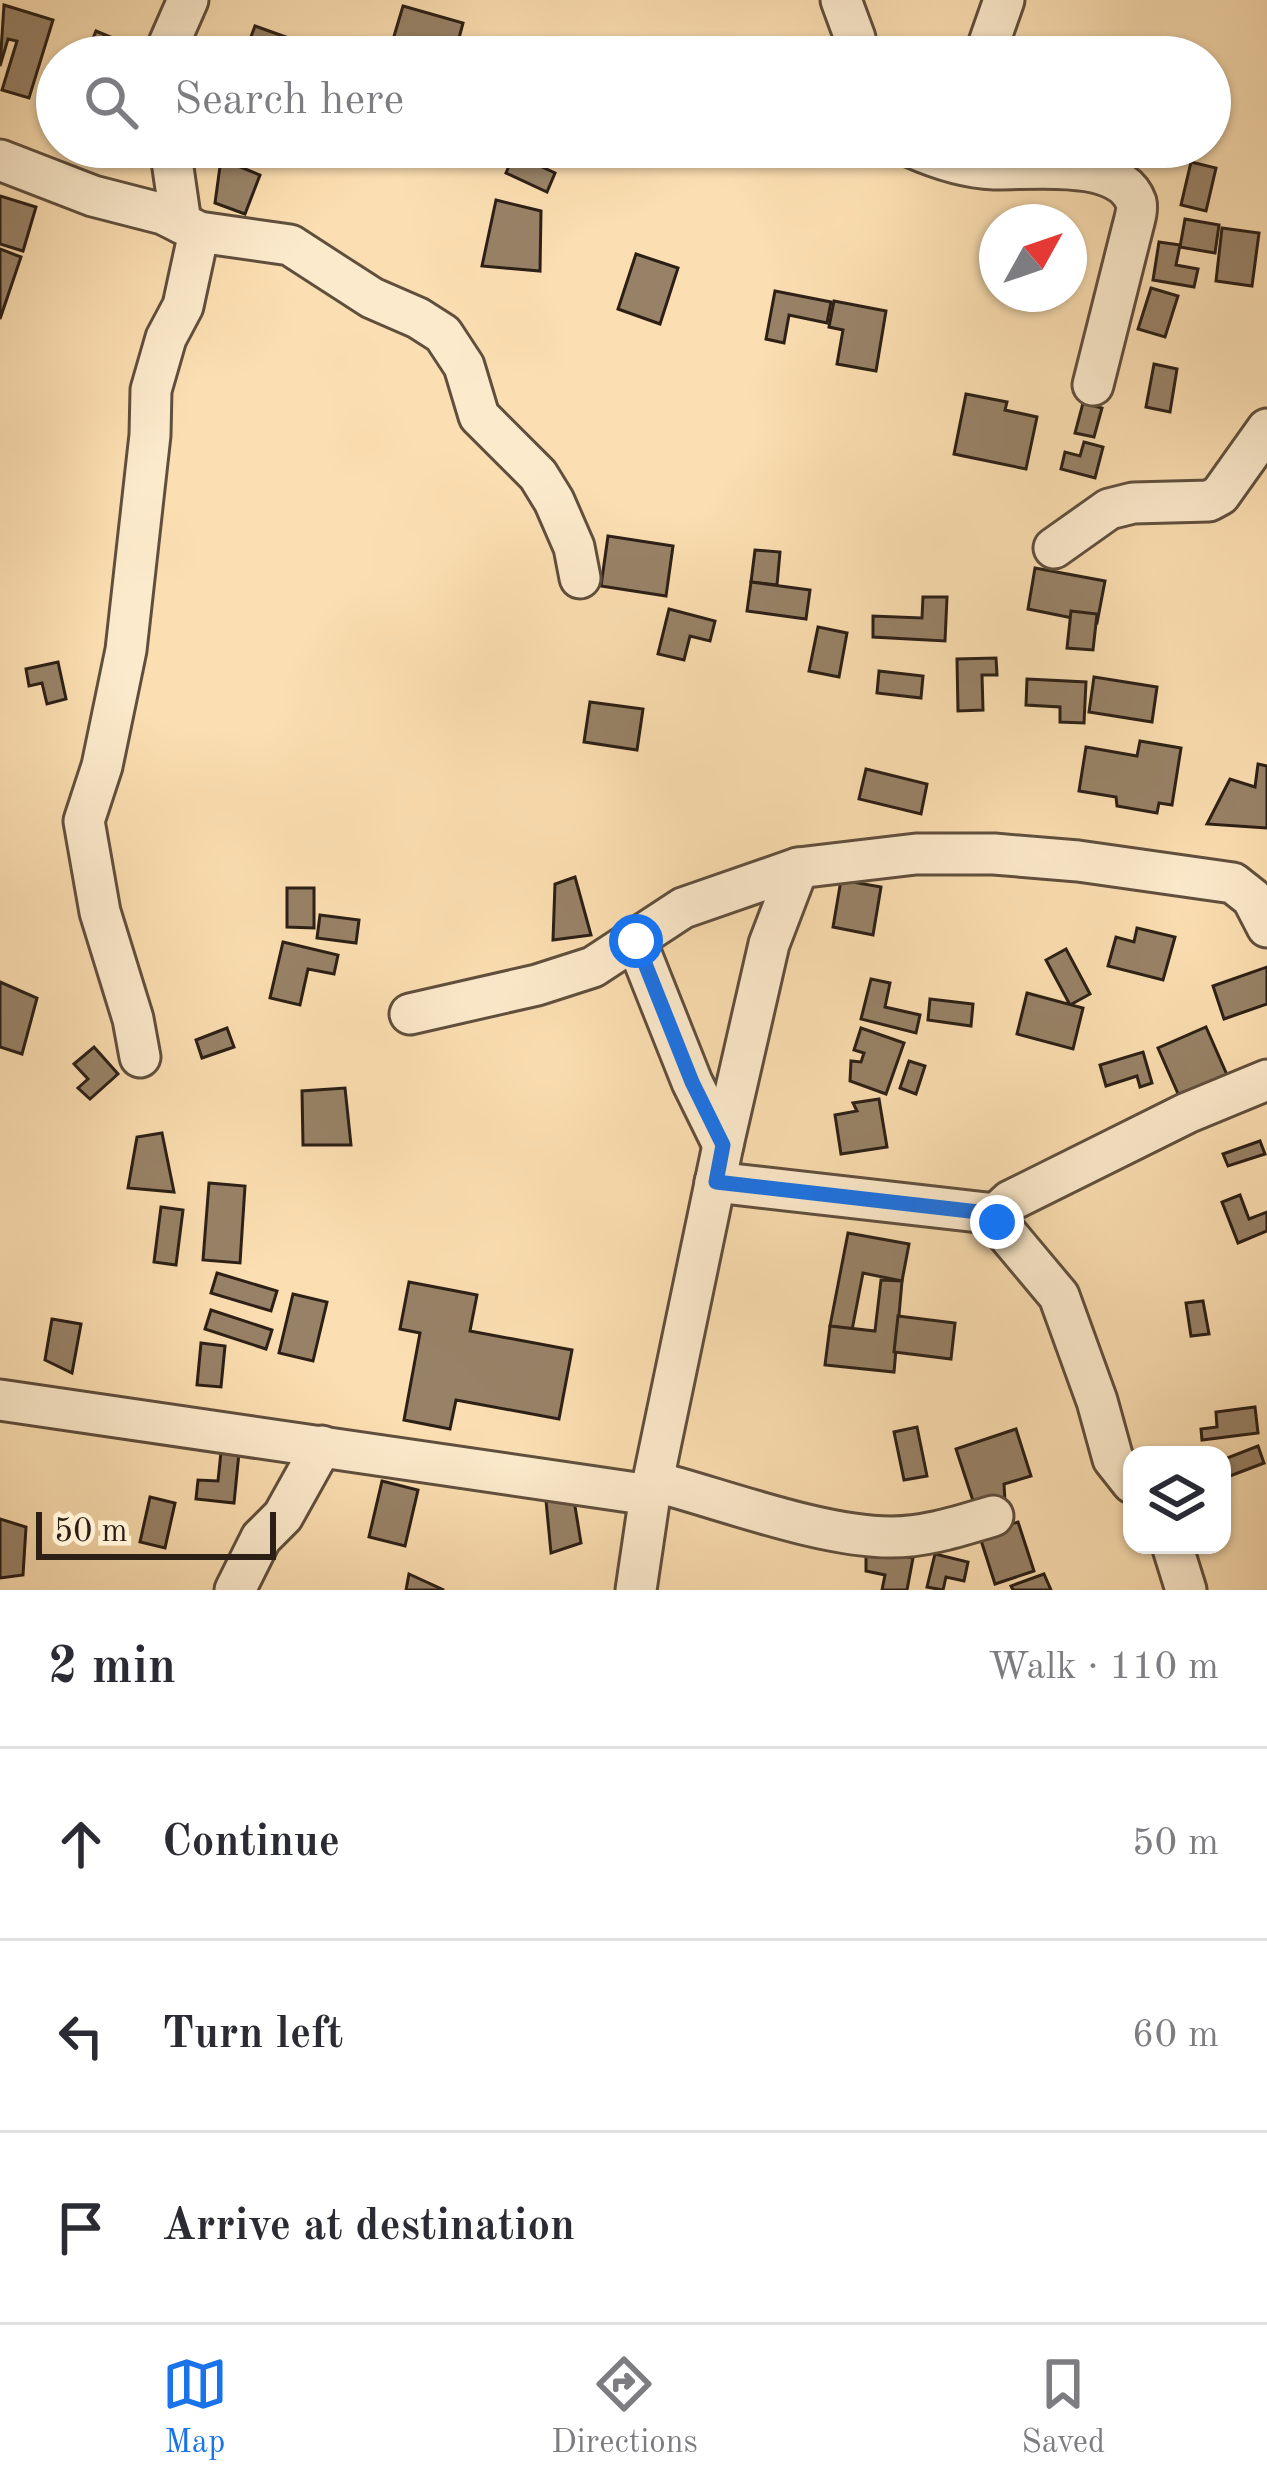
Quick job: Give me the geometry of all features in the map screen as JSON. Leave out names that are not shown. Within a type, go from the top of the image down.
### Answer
[{"type":"street","points":[[172,36],[188,0]]},
{"type":"street","points":[[841,0],[854,36]]},
{"type":"street","points":[[991,36],[1004,0]]},
{"type":"street","points":[[0,160],[93,196],[163,214],[190,228],[290,245],[372,298],[443,334],[464,366],[479,416],[546,488],[574,548],[580,578]]},
{"type":"street","points":[[140,1058],[133,1019],[100,913],[84,821],[102,766],[126,650],[151,390],[166,338],[183,306],[190,228],[175,168]]},
{"type":"street","points":[[1058,168],[1114,181],[1134,197],[1137,207],[1093,386]]},
{"type":"street","points":[[1054,548],[1109,509],[1133,502],[1209,502],[1220,494],[1267,429]]},
{"type":"street","points":[[410,1014],[593,967],[683,908],[798,868],[916,854],[1078,861],[1234,883],[1252,898],[1267,927]]},
{"type":"street","points":[[636,1590],[651,1488],[719,1164],[769,944],[798,868]]},
{"type":"street","points":[[636,941],[719,1164]]},
{"type":"street","points":[[996,1214],[1010,1202],[1187,1112],[1267,1080]]},
{"type":"street","points":[[719,1164],[996,1214]]},
{"type":"street","points":[[996,1214],[997,1222],[1059,1295],[1113,1459],[1123,1472]]},
{"type":"street","points":[[0,1400],[651,1488],[887,1537],[932,1534],[993,1516]]},
{"type":"street","points":[[235,1590],[261,1538],[283,1516],[322,1446]]},
{"type":"street","points":[[1175,1554],[1186,1590]]},
{"type":"building","points":[[4,5],[53,20],[48,36],[36,36],[36,75],[29,98],[2,90],[17,41],[8,39],[0,66]]},
{"type":"building","points":[[403,6],[463,23],[460,36],[394,36]]},
{"type":"building","points":[[255,26],[283,36],[251,36]]},
{"type":"building","points":[[220,168],[243,168],[260,175],[245,214],[215,203]]},
{"type":"building","points":[[508,168],[544,168],[555,173],[547,192],[506,173]]},
{"type":"building","points":[[1190,168],[1216,168],[1206,211],[1181,205]]},
{"type":"building","points":[[0,196],[36,207],[23,251],[0,244]]},
{"type":"building","points":[[496,200],[541,211],[540,271],[482,266]]},
{"type":"building","points":[[1185,219],[1219,225],[1215,253],[1180,247]]},
{"type":"building","points":[[1222,228],[1259,233],[1252,286],[1216,281]]},
{"type":"building","points":[[1159,242],[1180,245],[1176,265],[1198,269],[1194,287],[1153,280]]},
{"type":"building","points":[[0,249],[21,257],[0,319]]},
{"type":"building","points":[[636,254],[678,268],[660,324],[618,309]]},
{"type":"building","points":[[1151,288],[1178,296],[1165,337],[1138,329]]},
{"type":"building","points":[[775,291],[831,302],[827,323],[789,315],[784,343],[766,339]]},
{"type":"building","points":[[834,301],[886,311],[876,371],[837,364],[843,330],[829,327]]},
{"type":"building","points":[[1154,364],[1177,369],[1170,412],[1146,407]]},
{"type":"building","points":[[966,394],[1007,402],[1005,410],[1037,417],[1026,469],[954,454]]},
{"type":"building","points":[[1083,403],[1102,408],[1094,437],[1075,433]]},
{"type":"building","points":[[1084,442],[1103,447],[1095,478],[1061,469],[1065,452],[1080,456]]},
{"type":"building","points":[[608,536],[673,546],[666,596],[601,586]]},
{"type":"building","points":[[755,550],[780,552],[777,585],[751,582]]},
{"type":"building","points":[[1035,568],[1105,581],[1097,623],[1028,609]]},
{"type":"building","points":[[751,582],[810,590],[806,619],[747,611]]},
{"type":"building","points":[[923,597],[947,597],[945,641],[873,637],[873,616],[922,618]]},
{"type":"building","points":[[669,609],[715,621],[710,641],[690,636],[684,660],[658,654]]},
{"type":"building","points":[[1071,611],[1097,614],[1093,650],[1067,648]]},
{"type":"building","points":[[818,627],[847,633],[839,677],[809,671]]},
{"type":"building","points":[[996,658],[997,675],[982,675],[983,710],[958,711],[957,659]]},
{"type":"building","points":[[58,662],[66,699],[47,704],[42,683],[29,686],[26,669]]},
{"type":"building","points":[[879,671],[923,676],[921,698],[877,693]]},
{"type":"building","points":[[1094,677],[1157,687],[1152,722],[1089,712]]},
{"type":"building","points":[[1027,679],[1086,682],[1084,723],[1060,722],[1060,707],[1026,705]]},
{"type":"building","points":[[590,702],[643,709],[637,750],[584,742]]},
{"type":"building","points":[[1140,741],[1181,748],[1172,805],[1159,803],[1157,813],[1117,806],[1116,797],[1079,791],[1086,747],[1137,756]]},
{"type":"building","points":[[1258,764],[1267,766],[1267,828],[1207,824],[1230,779],[1255,787]]},
{"type":"building","points":[[866,769],[927,784],[921,814],[859,799]]},
{"type":"building","points":[[575,877],[591,935],[553,940],[555,884]]},
{"type":"building","points":[[841,880],[881,887],[873,935],[833,927]]},
{"type":"building","points":[[287,888],[314,888],[314,928],[287,927]]},
{"type":"building","points":[[320,915],[359,920],[356,943],[317,938]]},
{"type":"building","points":[[1137,928],[1175,937],[1163,980],[1108,966],[1116,937],[1134,942]]},
{"type":"building","points":[[283,942],[338,955],[334,974],[308,969],[300,1005],[270,998]]},
{"type":"building","points":[[1066,949],[1090,994],[1070,1005],[1046,960]]},
{"type":"building","points":[[1267,967],[1267,1004],[1224,1019],[1213,986]]},
{"type":"building","points":[[871,979],[890,983],[885,1007],[920,1015],[916,1033],[861,1019]]},
{"type":"building","points":[[0,982],[37,998],[22,1054],[0,1047]]},
{"type":"building","points":[[1027,993],[1083,1008],[1073,1049],[1017,1034]]},
{"type":"building","points":[[930,999],[973,1004],[971,1026],[928,1020]]},
{"type":"building","points":[[1206,1027],[1231,1084],[1183,1105],[1158,1048]]},
{"type":"building","points":[[227,1028],[234,1047],[202,1058],[196,1040]]},
{"type":"building","points":[[861,1028],[904,1043],[886,1094],[850,1081],[851,1061],[861,1062],[864,1053],[854,1050]]},
{"type":"building","points":[[94,1047],[118,1074],[90,1099],[78,1088],[88,1079],[74,1064]]},
{"type":"building","points":[[1143,1052],[1152,1083],[1140,1087],[1137,1076],[1106,1086],[1100,1065]]},
{"type":"building","points":[[909,1061],[925,1066],[916,1094],[900,1088]]},
{"type":"building","points":[[345,1088],[351,1145],[303,1145],[302,1091]]},
{"type":"building","points":[[879,1099],[887,1147],[841,1154],[835,1115],[857,1111],[853,1103]]},
{"type":"building","points":[[162,1133],[174,1192],[128,1188],[137,1137]]},
{"type":"building","points":[[1260,1141],[1265,1154],[1228,1166],[1223,1154]]},
{"type":"building","points":[[209,1183],[245,1186],[240,1263],[203,1260]]},
{"type":"building","points":[[1240,1195],[1249,1219],[1267,1212],[1267,1231],[1238,1243],[1222,1202]]},
{"type":"building","points":[[161,1207],[183,1210],[176,1265],[154,1262]]},
{"type":"building","points":[[848,1233],[909,1244],[902,1281],[863,1273],[852,1330],[830,1326]]},
{"type":"building","points":[[217,1273],[277,1291],[271,1311],[211,1293]]},
{"type":"building","points":[[881,1280],[902,1281],[894,1372],[825,1365],[830,1326],[875,1331]]},
{"type":"building","points":[[409,1282],[477,1295],[470,1331],[572,1350],[559,1419],[456,1400],[450,1429],[404,1420],[420,1333],[400,1329]]},
{"type":"building","points":[[293,1294],[327,1302],[313,1361],[279,1353]]},
{"type":"building","points":[[1203,1301],[1209,1334],[1191,1336],[1186,1303]]},
{"type":"building","points":[[211,1310],[272,1330],[266,1349],[205,1329]]},
{"type":"building","points":[[898,1316],[955,1323],[951,1359],[894,1352]]},
{"type":"building","points":[[52,1319],[81,1324],[72,1373],[45,1360]]},
{"type":"building","points":[[201,1343],[225,1346],[221,1387],[197,1385]]},
{"type":"building","points":[[1255,1407],[1258,1433],[1202,1440],[1201,1429],[1217,1427],[1216,1412]]},
{"type":"building","points":[[917,1427],[927,1476],[904,1480],[894,1432]]},
{"type":"building","points":[[1016,1429],[1031,1476],[1004,1484],[1005,1501],[976,1510],[956,1449]]},
{"type":"building","points":[[1258,1446],[1264,1463],[1231,1476],[1231,1456]]},
{"type":"building","points":[[221,1452],[239,1453],[234,1503],[196,1499],[198,1480],[218,1481]]},
{"type":"building","points":[[382,1481],[418,1490],[405,1546],[369,1537]]},
{"type":"building","points":[[572,1488],[581,1543],[551,1553],[545,1490]]},
{"type":"building","points":[[150,1497],[175,1503],[165,1548],[140,1542]]},
{"type":"building","points":[[0,1519],[26,1527],[23,1575],[0,1578]]},
{"type":"building","points":[[1018,1522],[1034,1571],[995,1584],[979,1534]]},
{"type":"building","points":[[866,1548],[913,1558],[907,1590],[882,1590],[885,1575],[866,1571]]},
{"type":"building","points":[[935,1554],[968,1562],[964,1581],[946,1577],[943,1590],[927,1587]]},
{"type":"building","points":[[409,1574],[444,1590],[406,1590]]},
{"type":"building","points":[[1044,1574],[1051,1590],[1013,1590],[1011,1586]]},
{"type":"route","points":[[636,941],[692,1082],[723,1145],[716,1182],[996,1214],[997,1222]]}]
